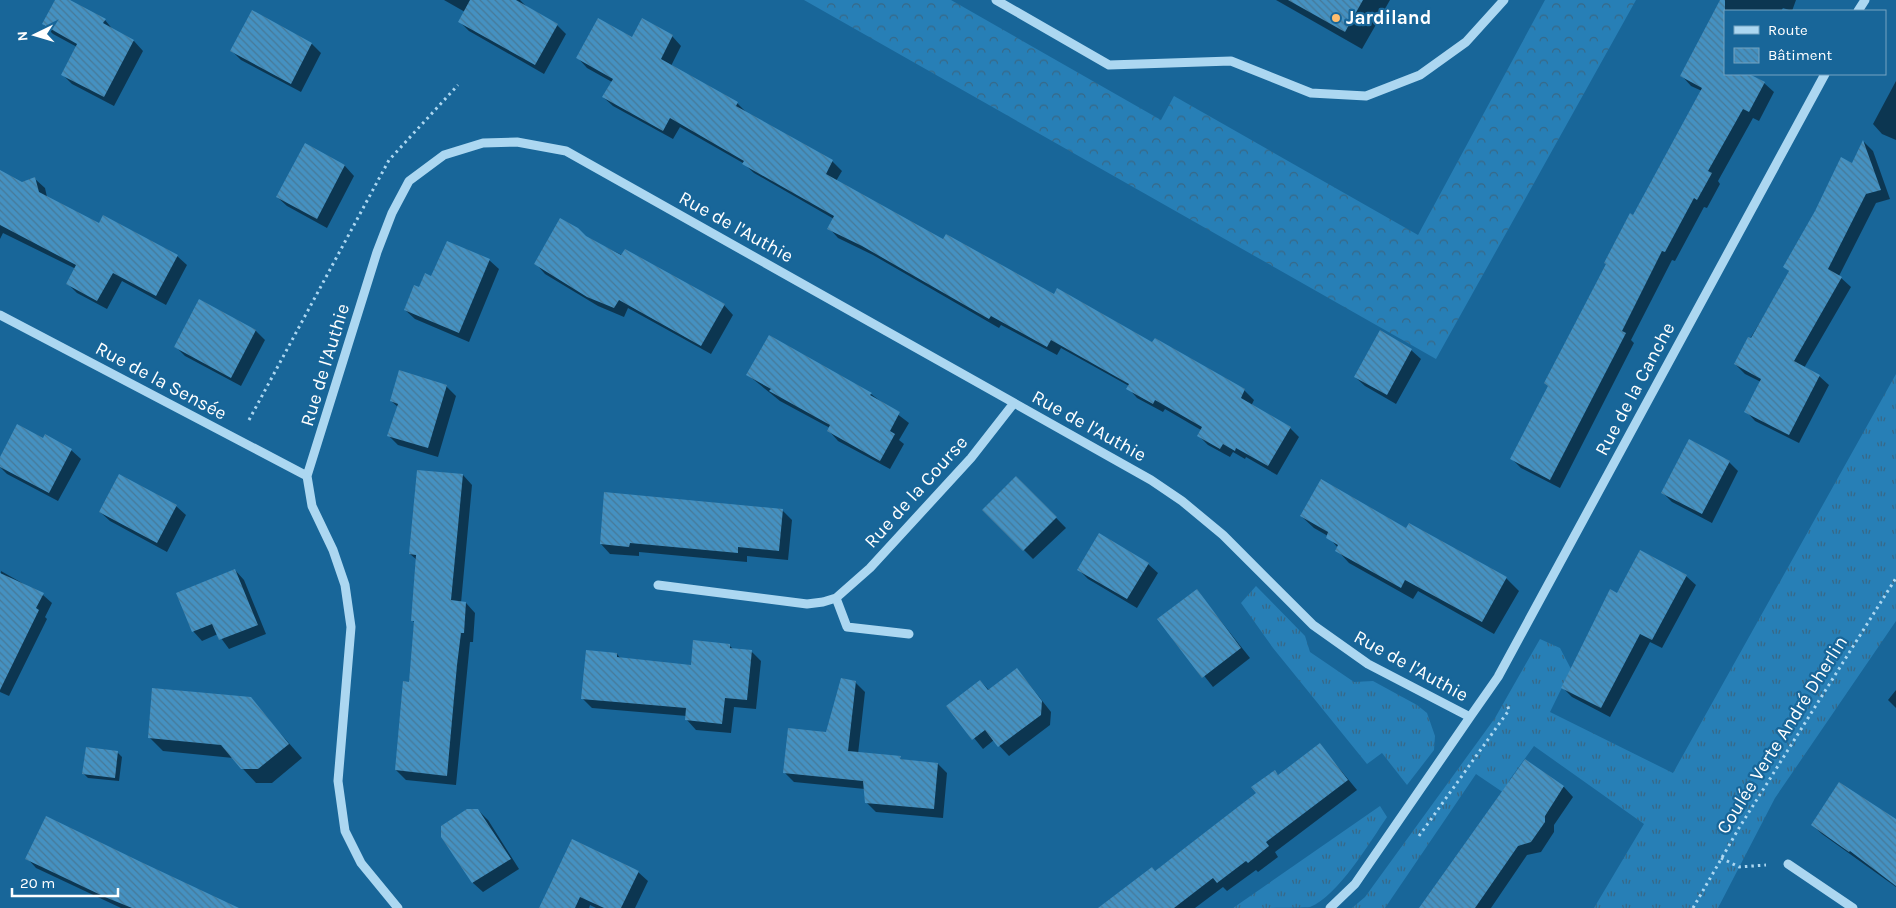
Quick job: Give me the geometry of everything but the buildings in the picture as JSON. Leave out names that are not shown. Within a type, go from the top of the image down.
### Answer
[{"type":"street","points":[[996,0],[1109,65],[1231,61],[1311,93],[1366,96],[1420,75],[1466,42],[1504,0]]},
{"type":"street","name":"Rue de la Canche","points":[[1470,718],[1498,677],[1824,75]]},
{"type":"street","name":"Rue de l'Authie","points":[[398,908],[361,863],[345,831],[338,781],[351,627],[345,585],[333,550],[312,506],[307,476],[392,213],[410,181],[444,155],[483,144],[516,142],[566,151],[1151,480],[1182,501],[1223,535],[1313,625],[1368,664],[1470,718],[1356,884],[1330,908]]},
{"type":"street","name":"Rue de la Sensée","points":[[0,315],[307,476]]},
{"type":"street","name":"Rue de la Course","points":[[658,585],[807,604],[836,598],[870,568],[971,458],[1014,402]]},
{"type":"street","points":[[836,598],[847,627],[909,634]]},
{"type":"street","points":[[1788,864],[1853,908]]},
{"type":"path","points":[[238,440],[389,160],[458,85]]},
{"type":"path","name":"Coulée Verte André Dherlin","points":[[1693,908],[1721,858],[1895,580]]},
{"type":"path","points":[[1721,858],[1739,867],[1788,864]]},
{"type":"green space","points":[[804,0],[951,0],[1161,120],[1174,96],[1418,235],[1545,0],[1636,0],[1436,359]]},
{"type":"green space","points":[[1896,374],[1896,621],[1775,798],[1718,908],[1594,908],[1644,824],[1534,746],[1510,779],[1504,793],[1476,774],[1385,908],[1352,908],[1365,897],[1495,718],[1540,639],[1560,648],[1571,669],[1550,712],[1673,773]]},
{"type":"green space","points":[[1256,586],[1305,636],[1310,652],[1354,682],[1373,681],[1417,705],[1427,713],[1435,736],[1434,750],[1407,785],[1382,753],[1367,764],[1273,648],[1241,603]]},
{"type":"green space","points":[[1380,806],[1387,817],[1353,867],[1321,901],[1310,907],[1233,908]]},
{"type":"place","name":"Jardiland","points":[[1336,18]]}]
